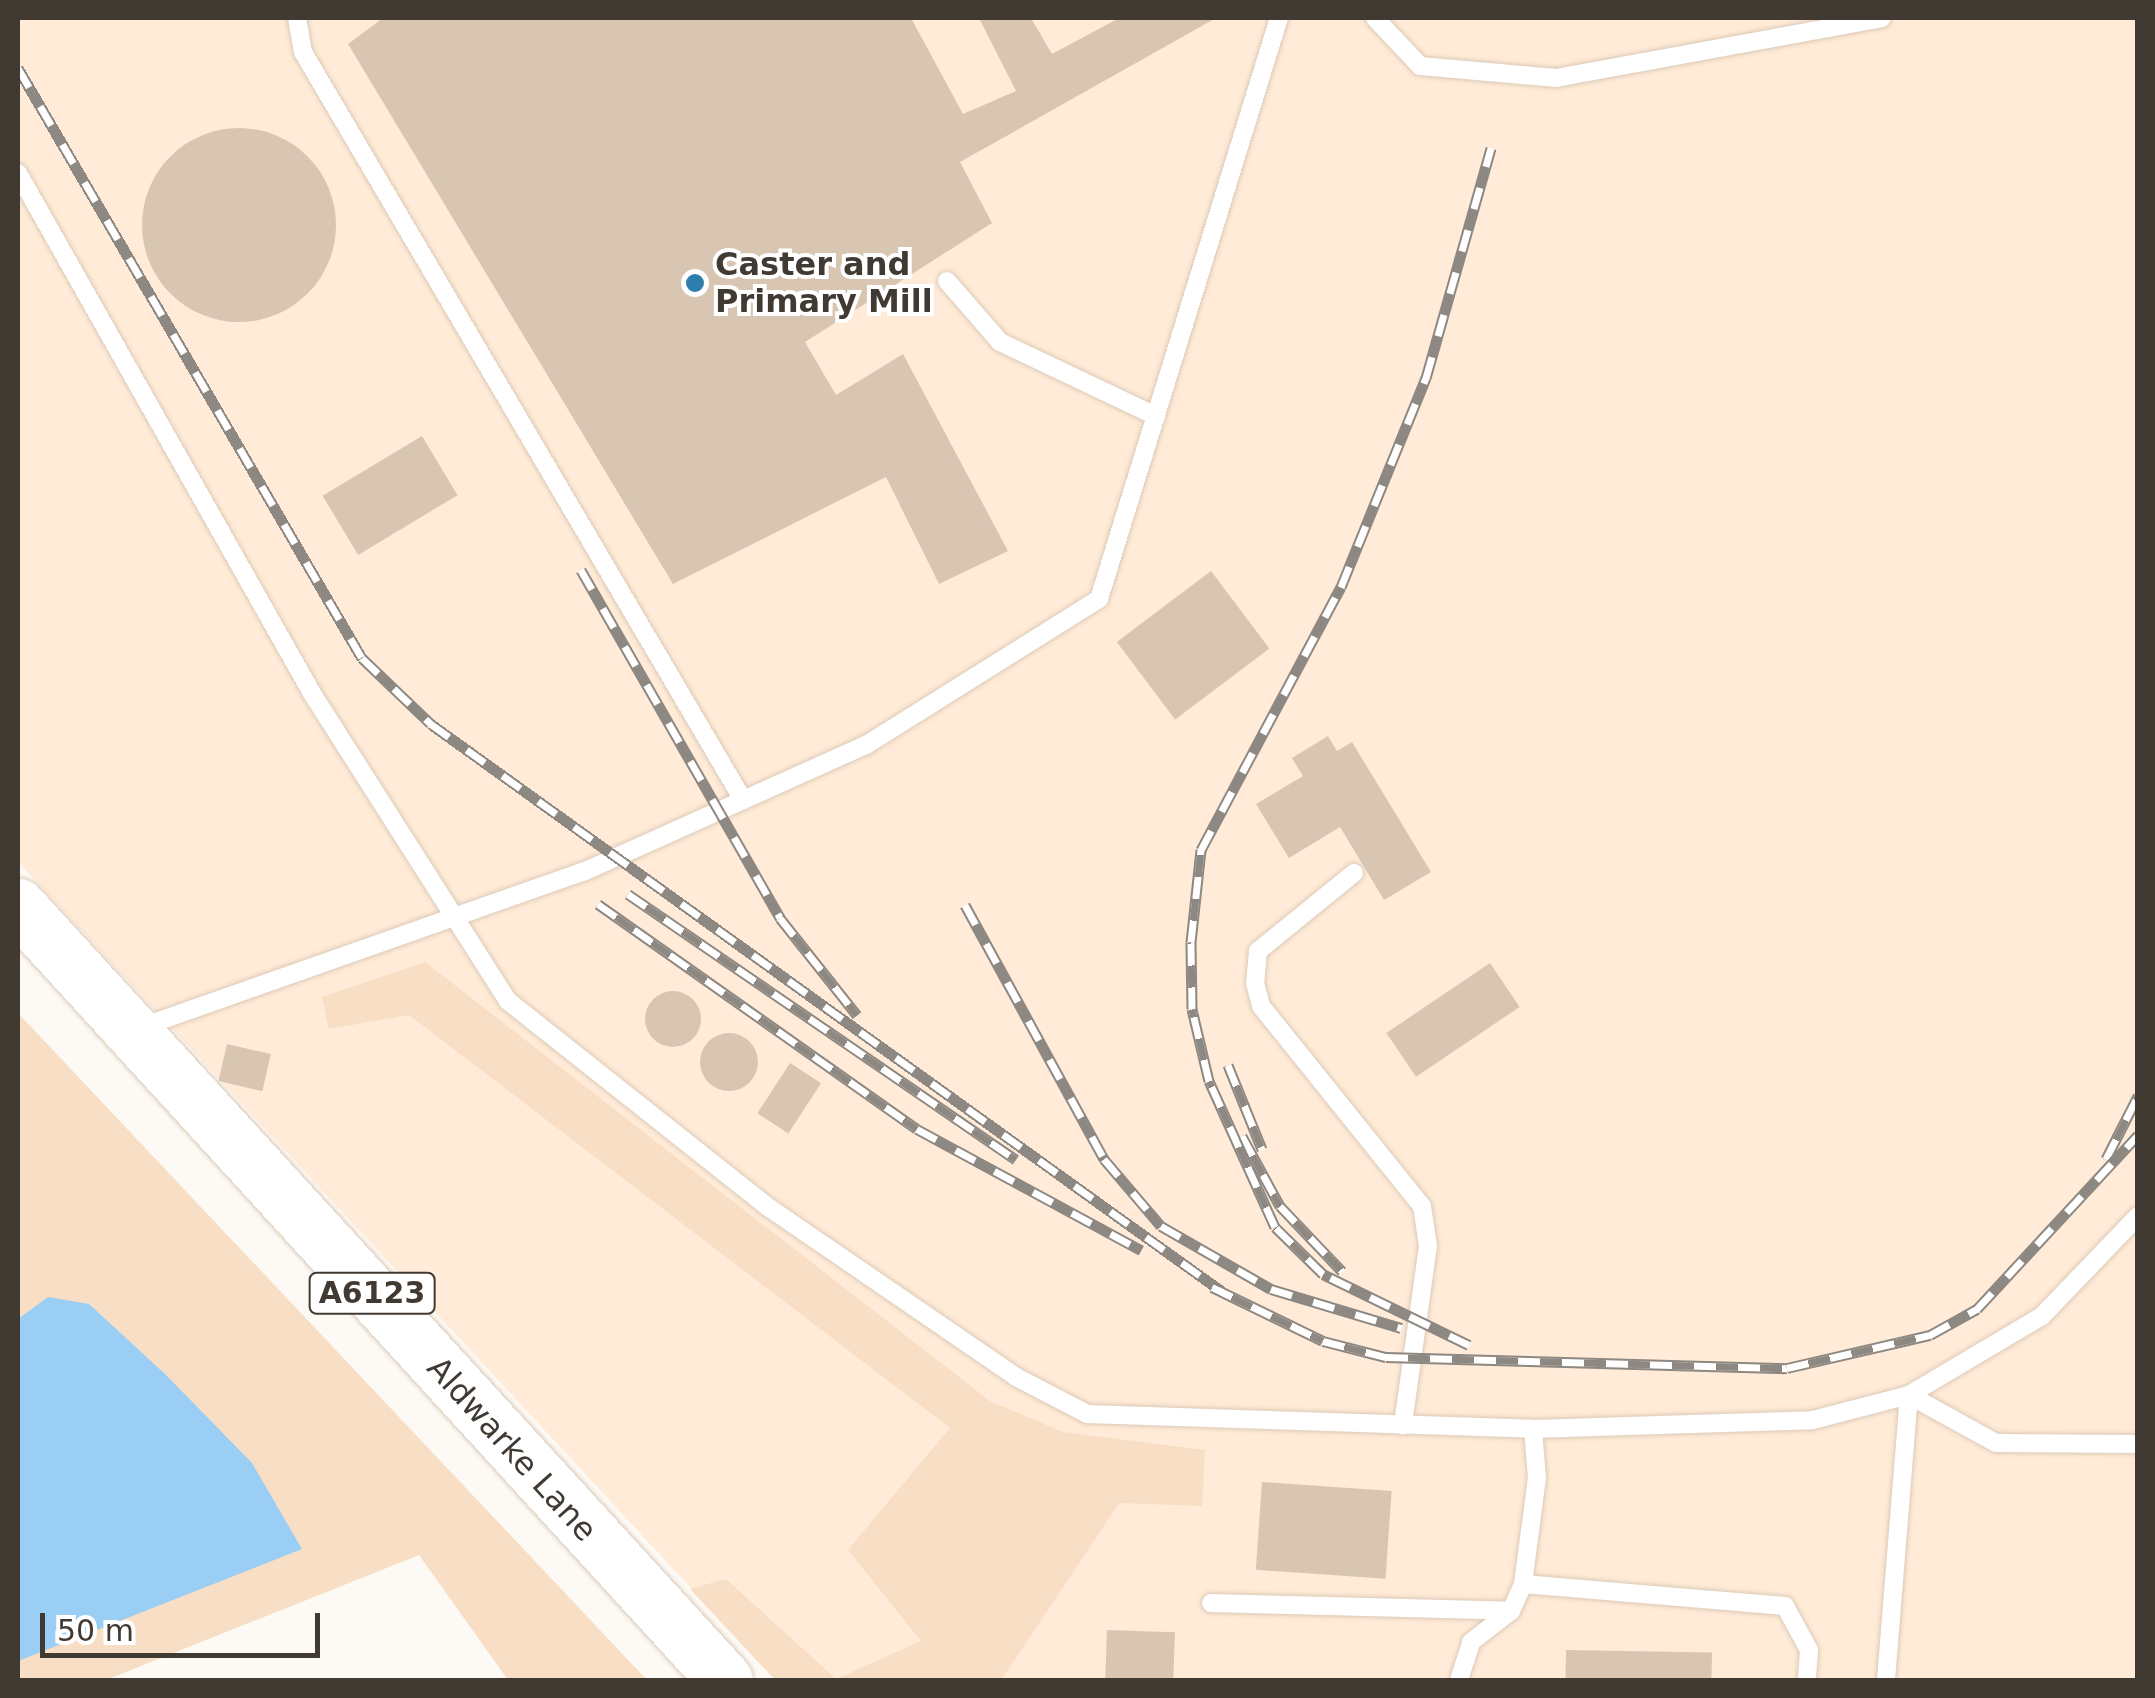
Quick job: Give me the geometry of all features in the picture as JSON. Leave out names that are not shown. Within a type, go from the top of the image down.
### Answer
[{"type":"main road","name":"Aldwarke Lane","points":[[18,906],[136,1028],[725,1680]]},
{"type":"lane","points":[[297,18],[303,52],[743,800]]},
{"type":"lane","points":[[136,1028],[583,872],[866,745],[1099,599],[1279,18]]},
{"type":"lane","points":[[1375,18],[1420,66],[1556,78],[1882,18]]},
{"type":"lane","points":[[18,174],[313,695],[508,1001],[768,1207],[1016,1377],[1087,1414],[1533,1429],[1813,1420],[1909,1395],[2042,1316],[2138,1216]]},
{"type":"lane","points":[[946,281],[1000,342],[1156,416]]},
{"type":"lane","points":[[1354,873],[1258,951],[1255,982],[1261,1006],[1422,1206],[1428,1246],[1403,1425]]},
{"type":"lane","points":[[1909,1395],[1996,1443],[2138,1444]]},
{"type":"lane","points":[[1886,1680],[1909,1395]]},
{"type":"lane","points":[[1459,1680],[1471,1642],[1511,1611],[1523,1584],[1538,1478],[1533,1429]]},
{"type":"lane","points":[[1523,1584],[1785,1606],[1809,1650],[1807,1680]]},
{"type":"lane","points":[[1210,1603],[1511,1611]]},
{"type":"shaded area","points":[[18,18],[2137,18],[2137,1680],[776,1680],[18,862]]},
{"type":"shaded area","points":[[425,962],[990,1401],[1063,1432],[1205,1450],[1202,1506],[1119,1503],[1001,1680],[775,1680],[690,1589],[726,1579],[836,1679],[921,1641],[848,1550],[950,1428],[409,1015],[329,1029],[322,997]]},
{"type":"shaded area","points":[[18,1013],[647,1680],[508,1680],[419,1555],[106,1680],[18,1680]]},
{"type":"water","points":[[48,1297],[89,1304],[165,1374],[252,1463],[302,1549],[18,1661],[18,1319]]},
{"type":"building","name":"Caster and Primary Mill","points":[[383,18],[911,18],[963,114],[1016,91],[979,18],[1031,18],[1052,54],[1119,18],[1216,18],[960,162],[992,223],[805,342],[836,395],[903,354],[1008,551],[939,584],[886,477],[673,584],[348,44]]},
{"type":"building","points":[[239,128],[276,135],[308,156],[329,188],[336,225],[329,262],[308,294],[276,315],[239,322],[202,315],[170,294],[149,262],[142,225],[149,188],[170,156],[202,135]]},
{"type":"building","points":[[422,436],[458,495],[358,555],[323,496]]},
{"type":"building","points":[[1211,571],[1269,648],[1175,719],[1117,642]]},
{"type":"building","points":[[1328,736],[1337,751],[1352,742],[1431,872],[1384,900],[1340,827],[1289,858],[1256,804],[1303,776],[1292,758]]},
{"type":"building","points":[[1490,963],[1520,1007],[1416,1077],[1386,1033]]},
{"type":"building","points":[[673,991],[693,999],[701,1019],[693,1039],[673,1047],[653,1039],[645,1019],[653,999]]},
{"type":"building","points":[[729,1033],[749,1042],[758,1062],[749,1082],[729,1091],[709,1082],[700,1062],[709,1042]]},
{"type":"building","points":[[227,1044],[271,1054],[262,1091],[218,1081]]},
{"type":"building","points":[[790,1063],[821,1083],[788,1133],[757,1113]]},
{"type":"building","points":[[1262,1482],[1392,1491],[1386,1579],[1256,1570]]},
{"type":"building","points":[[1107,1630],[1175,1632],[1173,1680],[1105,1680]]},
{"type":"building","points":[[1566,1650],[1712,1653],[1711,1680],[1565,1680]]},
{"type":"railway","points":[[18,68],[362,658],[431,724],[1223,1292]]},
{"type":"railway","points":[[1469,1345],[1323,1274],[1275,1227],[1209,1081],[1192,1009],[1191,942],[1201,850],[1341,587],[1426,378],[1491,148]]},
{"type":"railway","points":[[581,570],[780,918],[857,1015]]},
{"type":"railway","points":[[628,894],[1016,1160]]},
{"type":"railway","points":[[598,904],[917,1129],[1141,1250]]},
{"type":"railway","points":[[965,905],[1104,1159],[1161,1226],[1271,1289],[1401,1328]]},
{"type":"railway","points":[[1228,1065],[1262,1149]]},
{"type":"railway","points":[[2106,1159],[2138,1096]]},
{"type":"railway","points":[[1212,1287],[1323,1341],[1386,1357],[1787,1368],[1930,1335],[1977,1309],[2138,1135]]},
{"type":"railway","points":[[1242,1136],[1280,1206],[1342,1271]]},
{"type":"place","name":"Caster and Primary Mill","points":[[695,283]]}]
